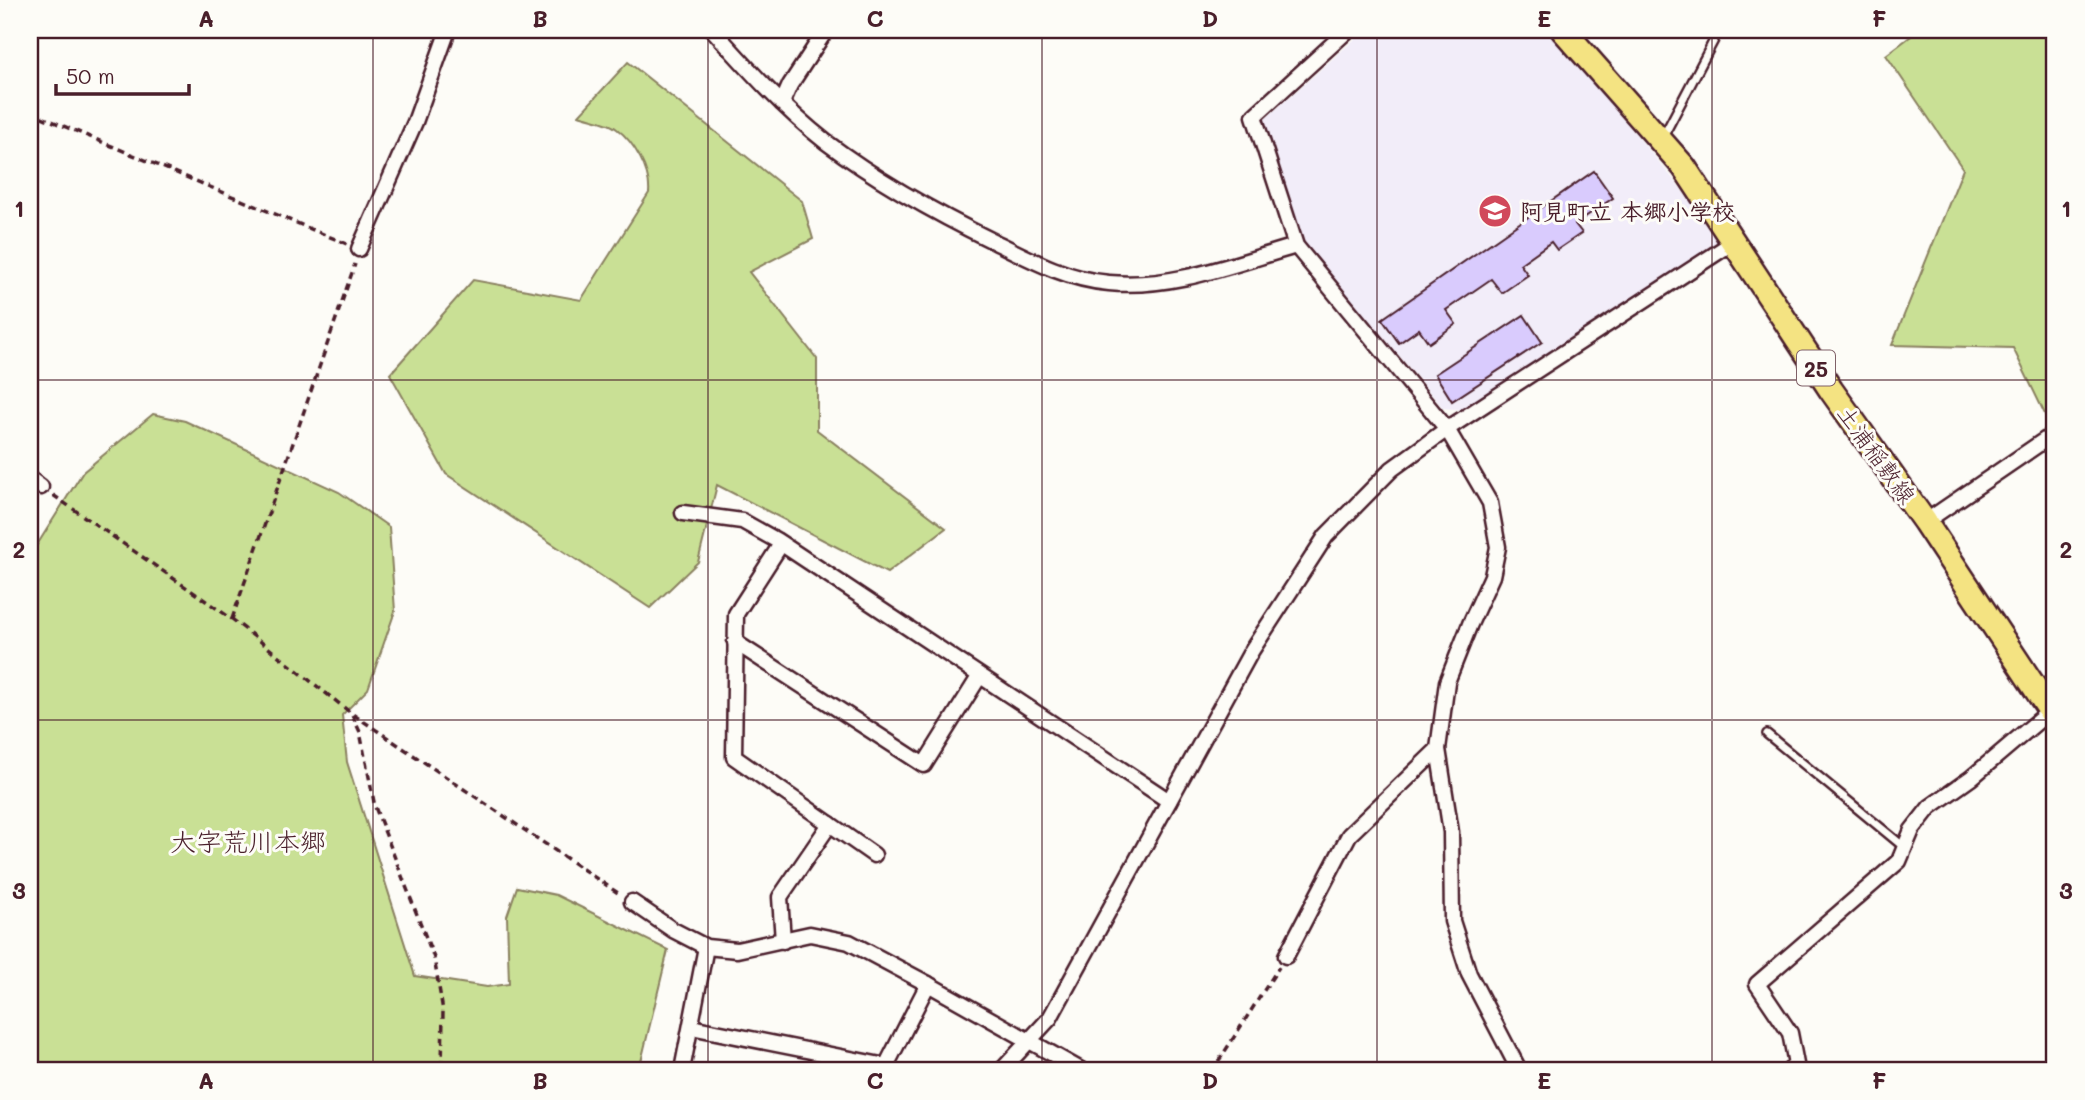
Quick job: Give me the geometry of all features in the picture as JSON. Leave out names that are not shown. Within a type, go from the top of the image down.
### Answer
[{"type":"main road","name":"土浦稲敷線","points":[[1572,35],[1684,167],[1831,390],[1925,522],[2053,714]]},
{"type":"street","points":[[359,249],[415,122],[448,30]]},
{"type":"street","points":[[713,30],[782,103],[826,142],[906,194],[970,230],[1049,269],[1108,284],[1158,283],[1296,246]]},
{"type":"street","points":[[782,103],[790,85],[825,30]]},
{"type":"street","points":[[1348,30],[1254,116],[1296,246],[1447,429],[1490,503],[1499,547],[1492,576],[1447,681],[1438,749],[1451,832],[1452,921],[1469,974],[1519,1070]]},
{"type":"street","points":[[1002,1070],[1050,1018],[1252,650],[1326,536],[1392,469],[1447,429],[1732,243]]},
{"type":"street","points":[[1925,522],[2055,433]]},
{"type":"street","points":[[682,513],[742,521],[781,544],[1169,802]]},
{"type":"street","points":[[781,544],[736,614],[734,757],[874,855]]},
{"type":"street","points":[[735,642],[924,765],[979,677]]},
{"type":"street","points":[[1795,1068],[1790,1033],[1756,984],[1899,861],[1912,830],[1930,807],[2053,714]]},
{"type":"street","points":[[1286,957],[1349,835],[1438,749]]},
{"type":"street","points":[[783,941],[780,897],[830,824]]},
{"type":"street","points":[[632,902],[673,930],[706,947],[737,950],[810,934],[849,942],[1082,1070]]},
{"type":"street","points":[[682,1070],[706,947]]},
{"type":"street","points":[[691,1027],[885,1068],[928,984]]},
{"type":"lane","points":[[1661,141],[1714,40],[1716,30]]},
{"type":"lane","points":[[1767,734],[1905,848]]},
{"type":"path","points":[[30,112],[359,249],[232,619]]},
{"type":"path","points":[[36,483],[232,619],[351,713],[632,902]]},
{"type":"path","points":[[351,713],[360,732],[375,807],[434,958],[443,1011],[442,1070]]},
{"type":"path","points":[[1210,1070],[1218,1062],[1286,957]]},
{"type":"shaded area","name":"阿見町立 本郷小学校","points":[[1365,30],[1548,30],[1675,181],[1720,242],[1467,410],[1443,408],[1303,241],[1267,134],[1265,119]]},
{"type":"green space","points":[[1919,30],[2055,30],[2055,435],[2013,348],[1892,345],[1963,169],[1886,55]]},
{"type":"green space","points":[[628,62],[802,201],[813,239],[749,272],[817,359],[817,430],[946,528],[887,573],[717,485],[698,562],[650,608],[446,474],[390,374],[473,280],[581,300],[649,193],[644,167],[629,141],[613,126],[579,115]]},
{"type":"green space","points":[[153,414],[185,421],[339,492],[389,527],[395,611],[368,689],[342,715],[347,762],[415,976],[487,987],[509,984],[507,916],[517,887],[556,895],[668,950],[639,1070],[30,1070],[30,556],[83,472]]},
{"type":"building","points":[[1594,171],[1613,198],[1575,224],[1582,233],[1557,250],[1551,242],[1520,264],[1528,275],[1502,293],[1491,279],[1446,310],[1456,324],[1429,343],[1419,329],[1399,343],[1382,319]]},
{"type":"building","points":[[1524,315],[1542,342],[1452,401],[1435,374]]},
{"type":"place","name":"阿見町立 本郷小学校","points":[[1495,211]]},
{"type":"district","name":"大字荒川本郷","points":[[248,841]]}]
